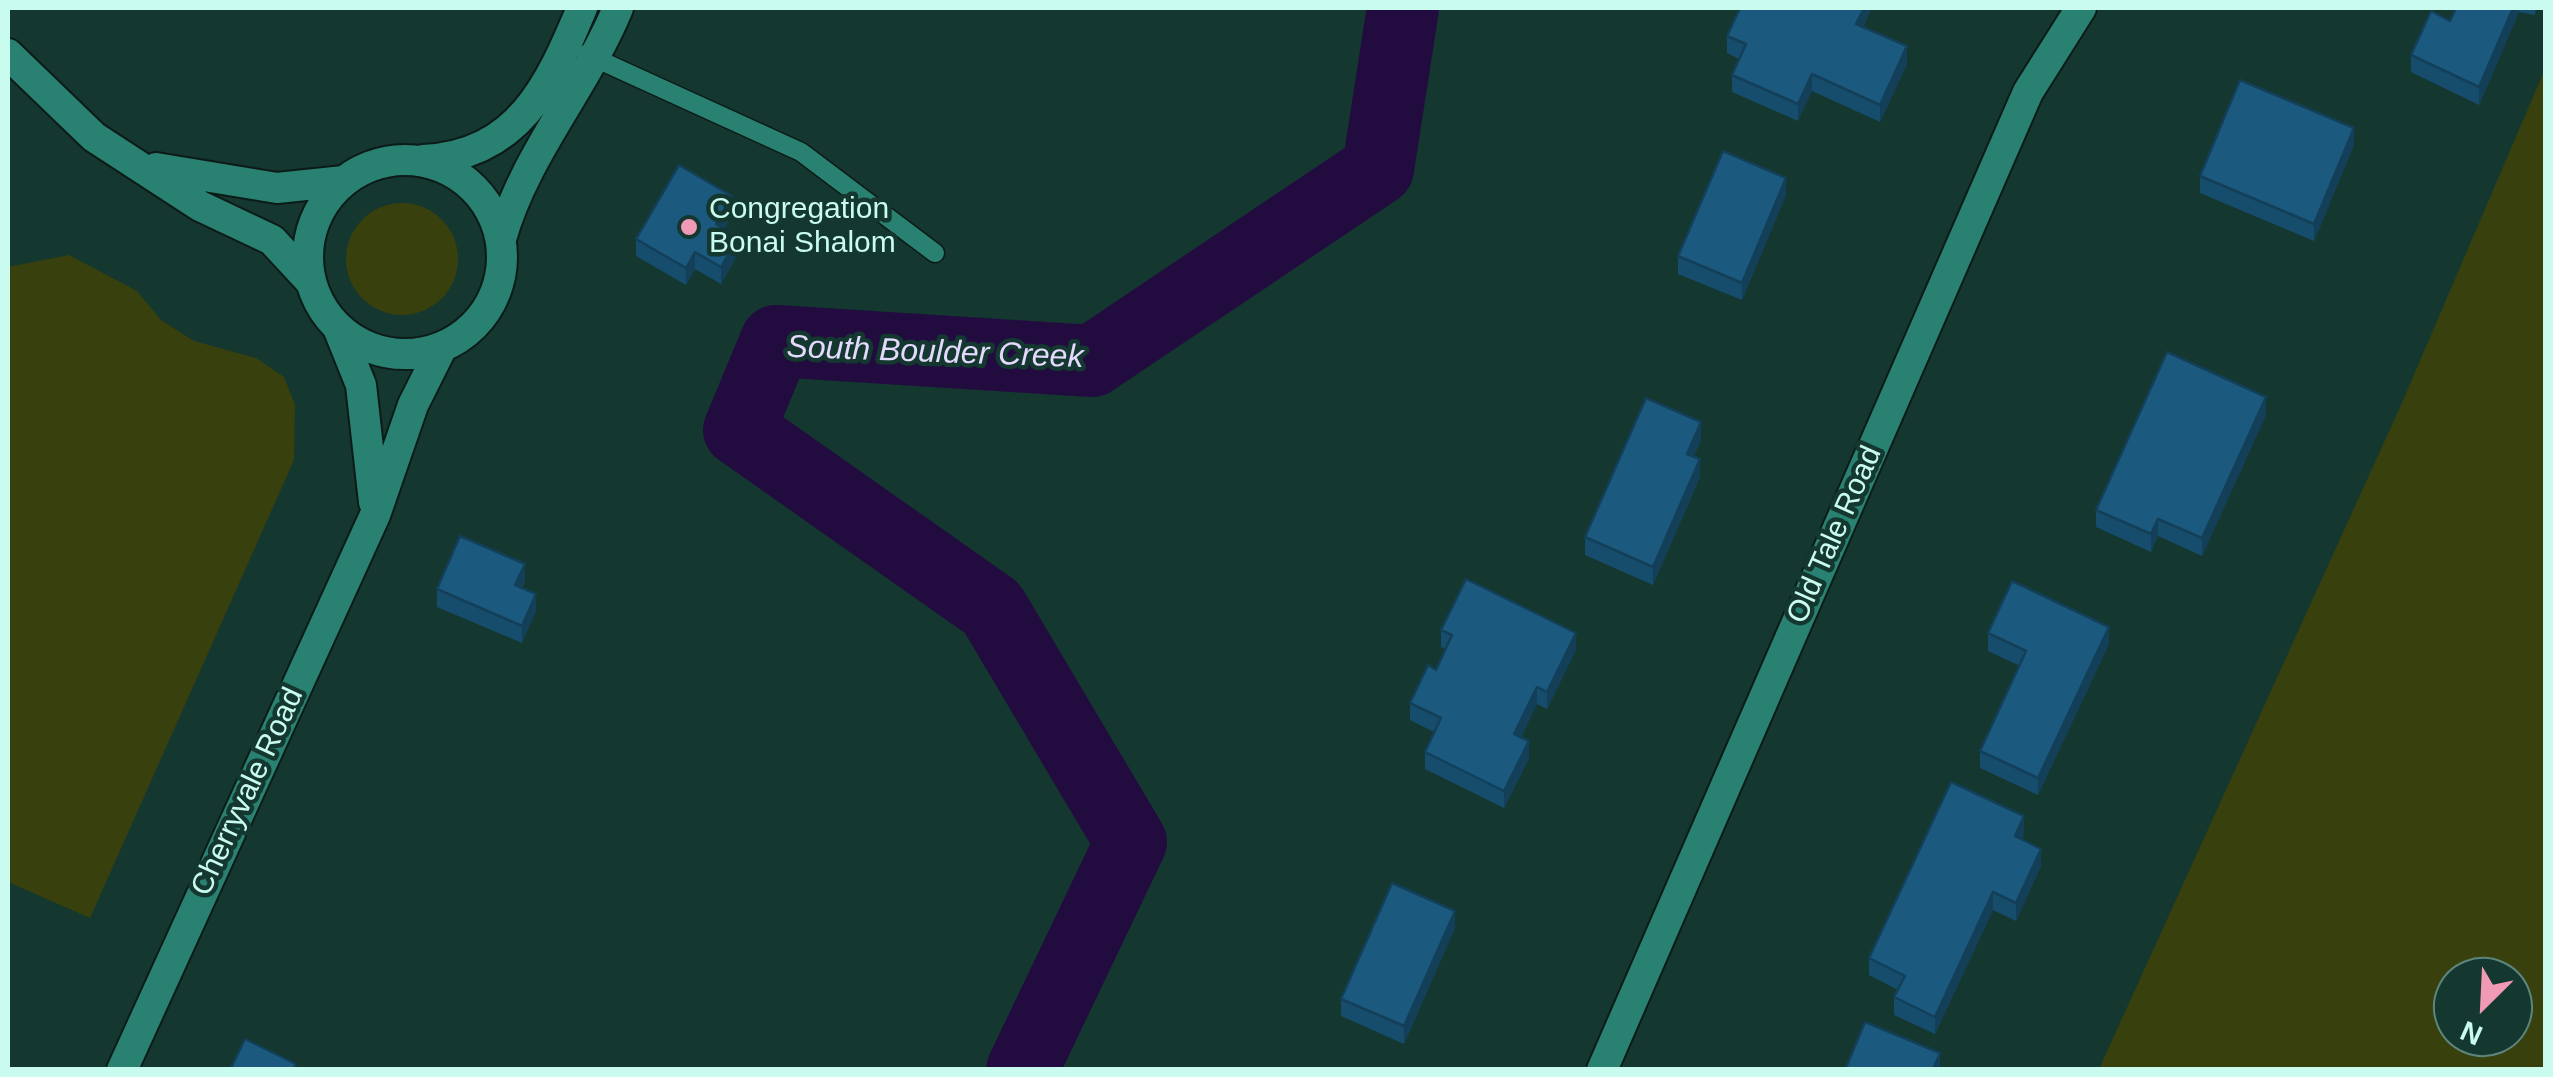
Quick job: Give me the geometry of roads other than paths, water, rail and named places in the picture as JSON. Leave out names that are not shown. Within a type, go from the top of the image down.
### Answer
[{"type":"street","points":[[501,240],[520,185],[580,51],[582,8]]},
{"type":"street","points":[[416,160],[446,169],[472,186],[491,210],[501,240],[502,272],[491,304],[470,330],[442,348],[415,354],[387,353],[361,344],[338,328],[321,307],[310,281],[307,253],[312,226],[325,201],[344,180],[366,168],[416,160],[463,156],[500,136],[618,8]]},
{"type":"street","name":"Old Tale Road","points":[[1602,1070],[2028,92],[2081,8]]},
{"type":"street","points":[[8,54],[94,137],[200,206],[272,240],[310,281]]},
{"type":"street","points":[[134,164],[276,188],[344,180]]},
{"type":"street","points":[[338,328],[360,385],[375,515]]},
{"type":"street","name":"Cherryvale Road","points":[[122,1070],[375,515],[414,405],[442,348]]},
{"type":"lane","points":[[580,51],[801,152],[935,253]]},
{"type":"waterway","name":"South Boulder Creek","points":[[1022,1070],[1131,842],[992,608],[739,430],[776,341],[1092,361],[1378,169],[1403,8]]},
{"type":"place","name":"Congregation Bonai Shalom","points":[[689,227]]}]
